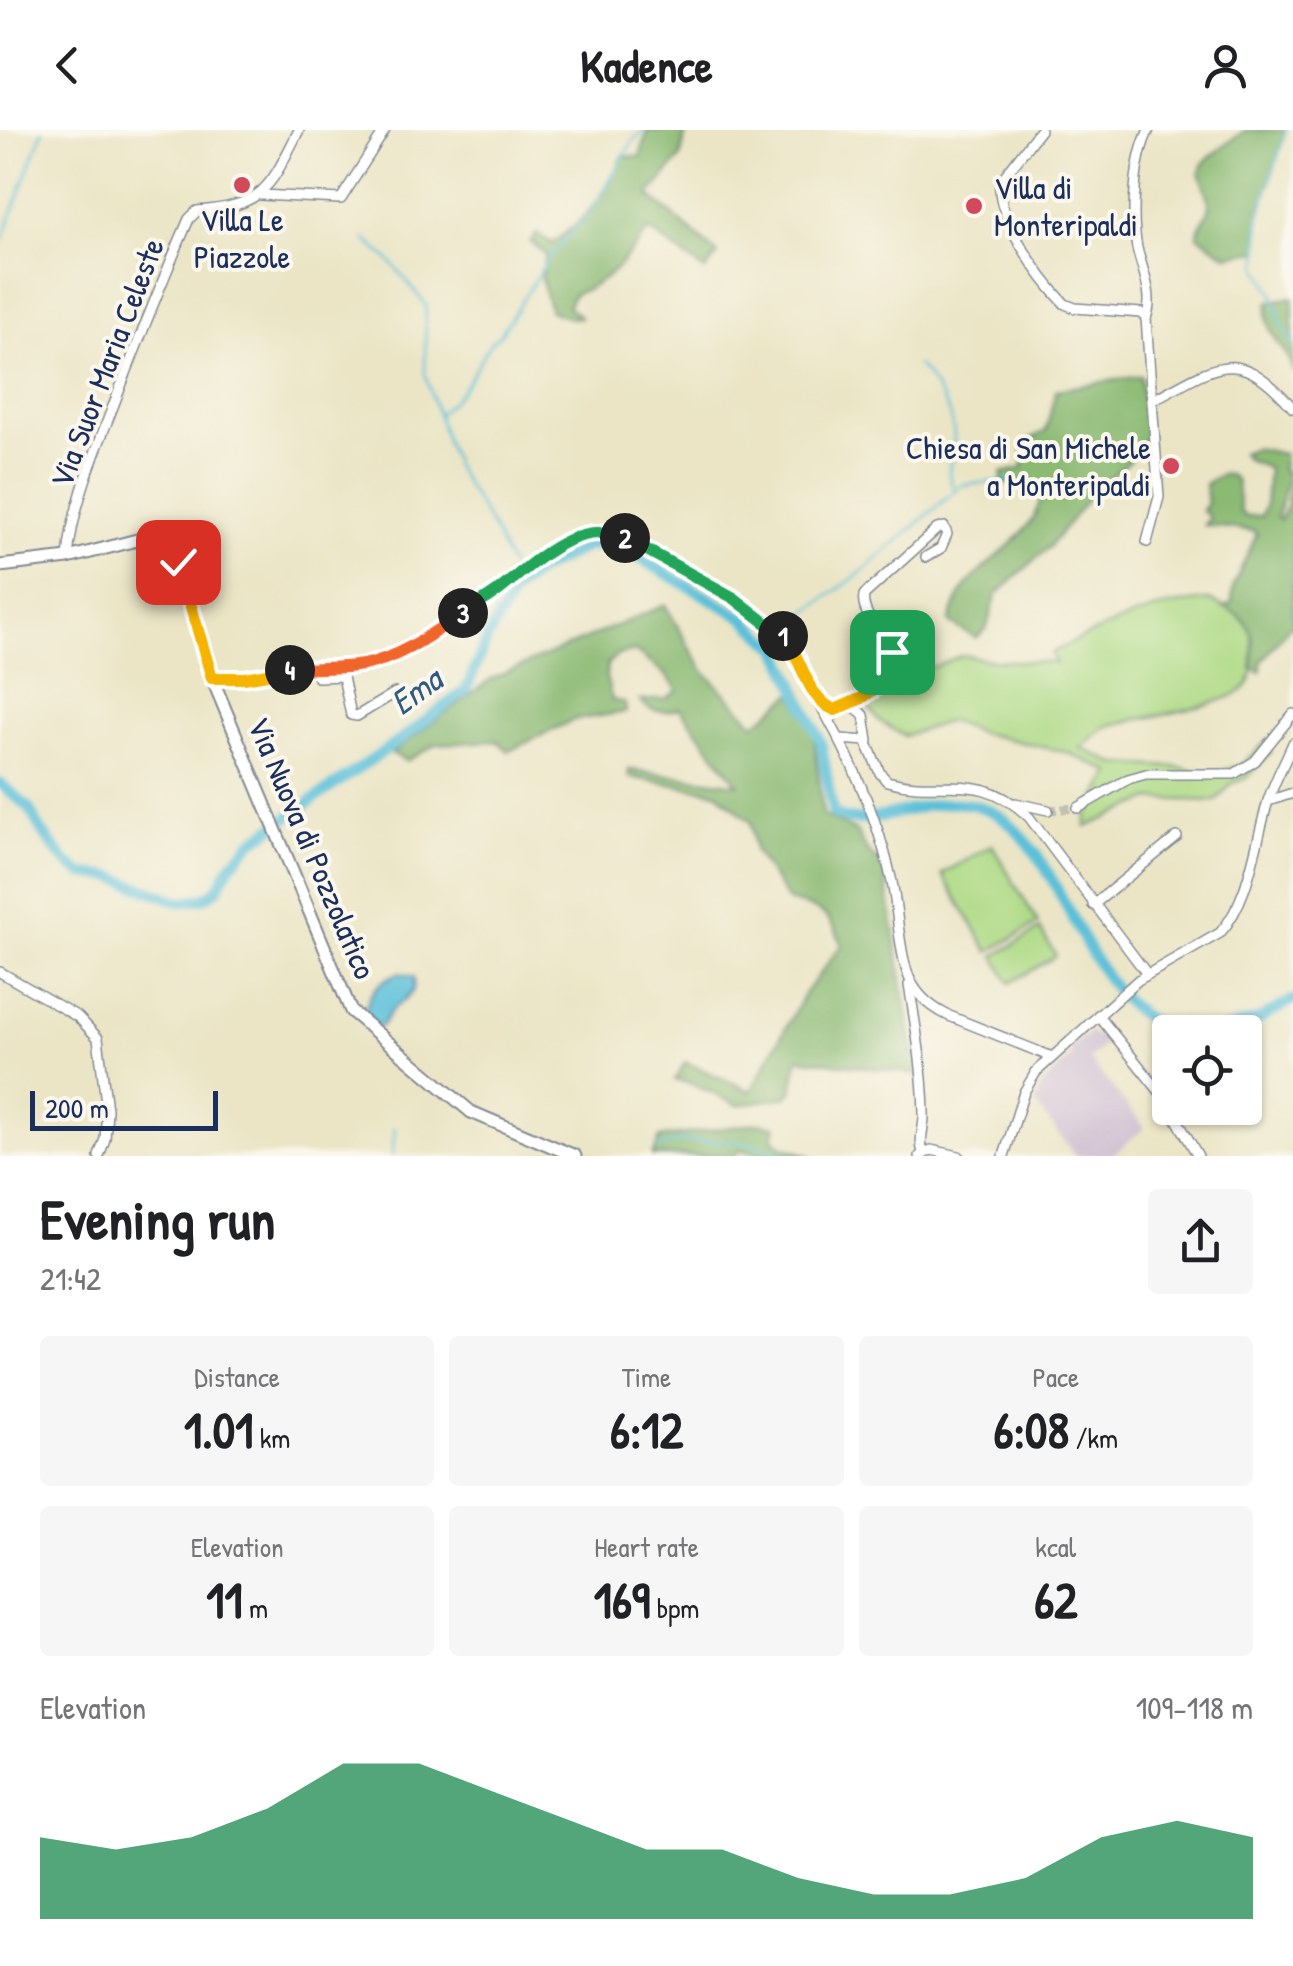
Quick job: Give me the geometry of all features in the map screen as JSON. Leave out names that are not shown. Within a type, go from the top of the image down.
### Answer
[{"type":"main road","name":"Via Nuova di Pozzolatico","points":[[68,558],[148,536],[164,537],[174,549],[212,678],[353,1014],[471,1112],[575,1156]]},
{"type":"main road","points":[[0,566],[68,558]]},
{"type":"street","points":[[299,130],[260,195],[336,202],[385,130]]},
{"type":"street","points":[[1040,130],[1000,182],[1007,215],[1022,246],[1065,304],[1140,313],[1146,318]]},
{"type":"street","points":[[1146,542],[1160,497],[1146,276],[1135,231],[1138,168],[1149,130]]},
{"type":"street","name":"Via Suor Maria Celeste","points":[[68,558],[70,534],[98,448],[159,285],[189,219],[198,210],[224,210],[260,195]]},
{"type":"street","points":[[1153,400],[1211,369],[1228,365],[1257,373],[1293,408]]},
{"type":"street","points":[[832,715],[855,708],[894,674],[892,652],[864,612],[864,595],[936,529],[944,527],[947,534],[940,548],[926,557]]},
{"type":"street","points":[[212,678],[313,668],[342,672],[398,654],[498,591],[552,548],[586,536],[612,533],[720,590],[760,616],[796,651],[809,684],[832,715]]},
{"type":"street","points":[[342,672],[351,715],[357,716],[395,693]]},
{"type":"street","points":[[855,708],[866,726],[880,773],[888,781],[963,784],[1048,810]]},
{"type":"street","points":[[1078,808],[1146,774],[1234,774],[1255,761],[1293,714]]},
{"type":"street","points":[[832,715],[830,729],[848,755],[867,798],[892,882],[919,1043],[925,1117],[922,1154],[959,1156]]},
{"type":"street","points":[[848,755],[850,744],[866,726]]},
{"type":"street","points":[[839,739],[866,741],[872,750]]},
{"type":"street","points":[[1004,1156],[1024,1092],[1036,1072],[1142,978],[1220,934],[1227,924],[1241,896],[1268,801],[1293,742]]},
{"type":"street","points":[[1268,801],[1293,793]]},
{"type":"street","points":[[1012,802],[1030,817],[1142,978]]},
{"type":"street","points":[[1094,905],[1177,837]]},
{"type":"street","points":[[0,972],[78,1017],[98,1038],[108,1110],[99,1156]]},
{"type":"street","points":[[907,972],[916,991],[931,1007],[1052,1057]]},
{"type":"street","points":[[1102,1011],[1164,1098],[1198,1156]]},
{"type":"shaded area","points":[[1104,1029],[1112,1038],[1089,1059],[1145,1128],[1111,1156],[1076,1156],[1035,1104],[1040,1087],[1072,1056],[1070,1048],[1090,1032],[1095,1037]]},
{"type":"green space","points":[[648,130],[686,130],[681,157],[649,195],[718,254],[705,271],[649,230],[608,276],[574,294],[567,306],[580,317],[550,311],[541,277],[546,255],[531,242],[537,234],[552,243],[577,224],[602,194],[623,156],[640,157]]},
{"type":"green space","points":[[1245,130],[1286,130],[1259,217],[1259,251],[1227,255],[1197,235],[1209,208],[1200,172],[1205,161]]},
{"type":"green space","points":[[1293,297],[1293,373],[1271,332],[1267,314],[1269,302]]},
{"type":"green space","points":[[1140,376],[1147,437],[1127,463],[1093,492],[1049,547],[997,594],[986,629],[976,638],[949,622],[966,587],[1033,518],[1042,488],[1031,480],[1002,484],[1002,473],[1023,468],[1024,447],[1046,431],[1056,390]]},
{"type":"green space","points":[[1254,448],[1284,454],[1282,470],[1286,471],[1286,482],[1277,517],[1280,520],[1287,505],[1293,470],[1293,626],[1261,662],[1261,672],[1252,669],[1251,631],[1242,618],[1224,607],[1232,603],[1233,586],[1257,534],[1204,525],[1210,517],[1202,510],[1207,504],[1205,484],[1228,475],[1236,481],[1240,512],[1261,516],[1268,468],[1247,460],[1242,453]]},
{"type":"green space","points":[[1209,600],[1236,613],[1247,624],[1253,653],[1249,683],[1241,691],[1207,705],[1107,727],[1081,748],[1116,764],[1176,767],[1214,774],[1241,765],[1267,741],[1271,752],[1216,801],[1151,799],[1086,827],[1087,816],[1111,772],[1069,753],[981,733],[949,721],[904,736],[878,720],[863,700],[867,693],[911,665],[934,667],[962,655],[1056,663],[1051,653],[1108,626],[1167,606]]},
{"type":"green space","points":[[665,605],[703,670],[755,724],[793,693],[814,735],[823,815],[856,831],[867,851],[884,867],[917,1074],[798,1058],[792,1091],[785,1097],[738,1105],[675,1080],[685,1062],[751,1091],[805,993],[842,945],[833,925],[822,914],[788,901],[755,851],[751,822],[717,792],[629,777],[629,770],[738,784],[680,708],[659,711],[640,701],[666,699],[678,690],[664,673],[635,651],[618,655],[607,664],[612,700],[625,703],[626,712],[573,720],[509,751],[497,741],[437,744],[406,761],[392,753],[491,679]]},
{"type":"green space","points":[[992,845],[1038,923],[989,952],[942,874]]},
{"type":"green space","points":[[1040,929],[1056,956],[1010,983],[995,956]]},
{"type":"green space","points":[[757,1123],[776,1126],[773,1139],[785,1148],[811,1156],[771,1156],[739,1150],[735,1156],[652,1156],[660,1138]]},
{"type":"water","points":[[399,973],[414,977],[413,989],[381,1026],[376,1026],[365,1016],[368,1001],[380,984]]},
{"type":"waterway","points":[[0,246],[43,130]]},
{"type":"waterway","points":[[439,414],[463,389],[549,258],[592,210],[633,141],[644,130]]},
{"type":"waterway","points":[[1286,130],[1259,217],[1259,268],[1293,343]]},
{"type":"waterway","points":[[365,239],[391,262],[426,305],[425,374],[446,441],[455,467],[492,527],[511,568]]},
{"type":"waterway","points":[[917,365],[947,407],[954,436],[949,469],[955,490]]},
{"type":"waterway","points":[[799,617],[857,576],[962,485],[1013,480]]},
{"type":"waterway","name":"Ema","points":[[0,783],[29,808],[65,861],[83,874],[113,877],[180,902],[205,898],[217,890],[230,866],[253,841],[466,690],[488,637],[514,591],[540,570],[587,546],[606,544],[623,549],[744,618],[779,650],[821,742],[833,813],[850,819],[870,819],[938,804],[963,803],[987,809],[1010,824],[1050,876],[1100,968],[1120,995],[1152,1021]]},
{"type":"waterway","name":"Ema","points":[[770,640],[776,636]]},
{"type":"waterway","name":"Ema","points":[[268,830],[270,835]]},
{"type":"waterway","name":"Ema","points":[[1262,1018],[1293,1000]]},
{"type":"waterway","points":[[392,1156],[395,1128]]},
{"type":"waterway","points":[[656,1148],[682,1141],[742,1142],[793,1156]]},
{"type":"tunnel","points":[[1048,810],[1078,808]]},
{"type":"place","name":"Villa Le Piazzole","points":[[242,185]]},
{"type":"place","name":"Villa di Monteripaldi","points":[[974,206]]},
{"type":"place","name":"Chiesa di San Michele a Monteripaldi","points":[[1171,466]]},
{"type":"route","points":[[178,562],[212,678],[362,665],[398,654],[498,591],[552,548],[604,533],[626,538],[760,616],[796,651],[822,705],[835,710],[850,705],[890,678],[894,674],[892,652]]}]
